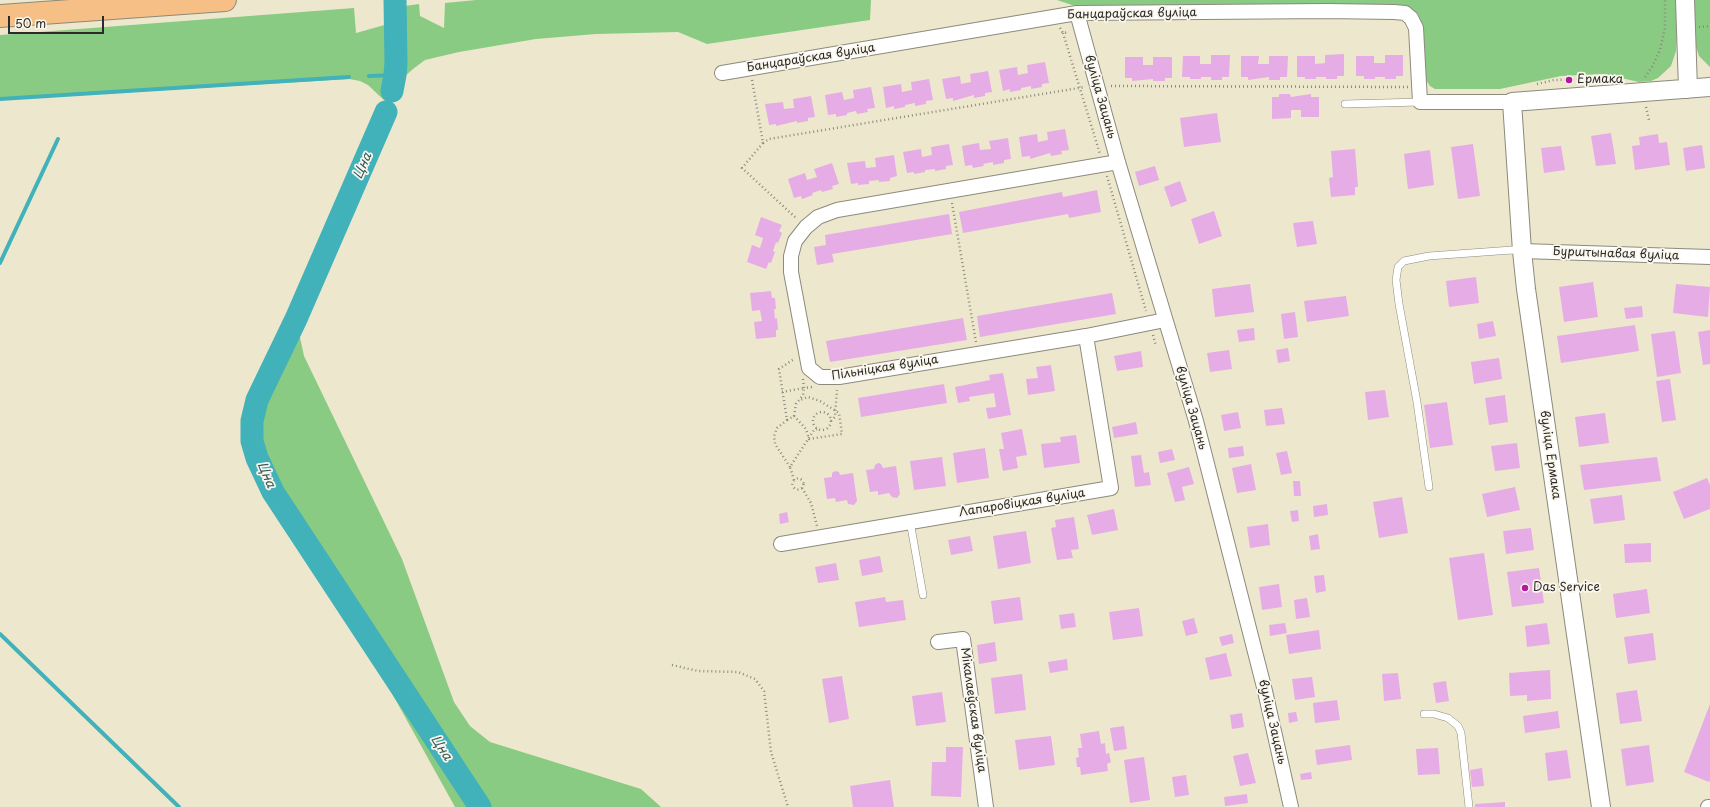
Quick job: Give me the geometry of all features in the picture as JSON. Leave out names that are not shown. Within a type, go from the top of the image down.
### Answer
[{"type":"highway","points":[[0,16],[225,0]]},
{"type":"street","points":[[1685,0],[1688,89]]},
{"type":"street","name":"Банцараўская вуліца","points":[[722,72],[1077,13],[1327,11],[1405,14],[1411,18],[1416,28],[1420,102]]},
{"type":"street","name":"вуліца Зацань","points":[[1077,13],[1080,29],[1101,85],[1118,162],[1202,444],[1265,691],[1291,807]]},
{"type":"street","points":[[1420,102],[1512,102],[1710,87]]},
{"type":"street","name":"вуліца Ермака","points":[[1512,102],[1522,251],[1601,807]]},
{"type":"street","name":"Пільніцкая вуліца","points":[[1118,162],[837,210],[818,217],[806,227],[795,241],[791,256],[791,272],[803,356],[809,368],[820,377],[840,378],[978,353],[1086,336],[1165,320]]},
{"type":"street","name":"Бурштынавая вуліца","points":[[1522,251],[1710,257]]},
{"type":"street","name":"Лапаровіцкая вуліца","points":[[781,544],[1111,488],[1086,336]]},
{"type":"street","name":"Мікалаеўская вуліца","points":[[938,642],[963,639],[986,807]]},
{"type":"lane","points":[[1345,104],[1420,102]]},
{"type":"lane","points":[[1429,487],[1417,402],[1399,304],[1396,280],[1398,267],[1404,261],[1429,256],[1512,250],[1522,251]]},
{"type":"lane","points":[[910,521],[923,595]]},
{"type":"lane","points":[[1424,714],[1434,714],[1448,718],[1458,726],[1461,733],[1469,807]]},
{"type":"path","points":[[1642,80],[1652,67],[1660,50],[1665,28],[1665,0]]},
{"type":"path","points":[[1056,26],[1060,27],[1063,33],[1080,87],[1104,164],[1156,346]]},
{"type":"path","points":[[1063,33],[1080,29]]},
{"type":"path","points":[[754,76],[752,81],[764,143]]},
{"type":"path","points":[[1531,84],[1554,80],[1592,78],[1607,79]]},
{"type":"path","points":[[806,227],[742,168],[769,139],[1080,87],[1101,85],[1410,88],[1410,79]]},
{"type":"path","points":[[1645,106],[1650,120]]},
{"type":"path","points":[[950,191],[978,353]]},
{"type":"path","points":[[787,420],[779,369],[803,356],[804,388],[800,400],[796,404],[794,416]]},
{"type":"path","points":[[790,467],[814,430],[829,428],[835,417],[840,378]]},
{"type":"path","points":[[782,392],[818,386]]},
{"type":"path","points":[[800,400],[808,398],[814,399],[827,404],[839,413],[842,434],[809,439]]},
{"type":"path","points":[[817,429],[813,421],[818,414],[827,414],[831,422]]},
{"type":"path","points":[[794,416],[806,429],[809,439]]},
{"type":"path","points":[[794,416],[777,428],[774,436],[775,444],[790,467],[795,488],[802,488]]},
{"type":"path","points":[[794,480],[798,478],[803,480],[804,485],[802,488],[811,503],[820,537]]},
{"type":"path","points":[[672,665],[698,671],[738,672],[755,679],[764,691],[771,752],[788,807]]},
{"type":"green space","points":[[476,0],[871,0],[870,20],[707,44],[678,32],[596,34],[536,39],[459,52],[425,60],[413,69],[404,77],[389,105],[368,85],[360,81],[349,79],[0,100],[0,35],[354,8],[356,33],[388,24],[397,7],[419,4],[420,16],[444,28],[445,3]]},
{"type":"green space","points":[[1057,0],[1676,0],[1676,51],[1671,66],[1658,78],[1651,81],[1639,82],[1603,74],[1561,76],[1500,89],[1435,89],[1430,86],[1426,80],[1423,29],[1418,14],[1404,5],[1075,6]]},
{"type":"green space","points":[[1692,0],[1710,0],[1710,67],[1699,56],[1696,47]]},
{"type":"green space","points":[[296,319],[304,356],[402,559],[454,702],[470,726],[490,742],[641,789],[661,807],[455,807],[364,643],[273,492],[257,458],[252,441],[252,421],[257,400]]},
{"type":"building","points":[[1344,54],[1344,76],[1337,76],[1337,79],[1316,77],[1316,79],[1305,79],[1305,77],[1297,77],[1297,56],[1315,56],[1315,64],[1325,63],[1325,55]]},
{"type":"building","points":[[1211,55],[1230,55],[1229,77],[1222,77],[1222,80],[1211,80],[1211,77],[1190,79],[1190,77],[1182,77],[1183,56],[1200,56],[1200,64],[1211,64]]},
{"type":"building","points":[[1385,55],[1403,55],[1403,76],[1396,76],[1396,79],[1375,77],[1375,79],[1364,79],[1364,76],[1356,76],[1356,56],[1374,56],[1374,63],[1385,63]]},
{"type":"building","points":[[1241,56],[1259,56],[1258,64],[1269,64],[1269,56],[1288,56],[1287,77],[1280,77],[1280,80],[1269,80],[1269,77],[1248,80],[1248,77],[1241,77]]},
{"type":"building","points":[[1125,57],[1143,57],[1143,65],[1153,65],[1153,57],[1172,57],[1172,78],[1165,78],[1165,81],[1153,81],[1153,79],[1132,81],[1132,78],[1125,78]]},
{"type":"building","points":[[1045,62],[1049,83],[1042,84],[1042,87],[1031,89],[1031,86],[1010,92],[1010,89],[1003,91],[999,70],[1017,67],[1018,75],[1028,73],[1027,65]]},
{"type":"building","points":[[988,71],[992,92],[985,93],[985,96],[974,98],[974,95],[953,101],[953,98],[946,99],[942,79],[960,76],[961,84],[971,82],[970,74]]},
{"type":"building","points":[[929,79],[933,100],[926,101],[926,104],[915,106],[915,103],[894,109],[894,106],[886,108],[883,87],[901,84],[902,92],[912,90],[911,82]]},
{"type":"building","points":[[871,87],[875,108],[867,109],[868,112],[857,114],[856,111],[847,113],[847,115],[836,117],[836,114],[828,115],[825,95],[842,92],[844,100],[854,98],[853,90]]},
{"type":"building","points":[[1279,94],[1290,94],[1291,97],[1311,94],[1311,97],[1319,97],[1319,117],[1301,117],[1301,110],[1291,110],[1291,118],[1272,119],[1272,97],[1279,97]]},
{"type":"building","points":[[811,96],[815,117],[808,118],[808,121],[797,123],[797,121],[776,126],[776,124],[769,125],[765,104],[783,102],[784,109],[794,108],[793,99]]},
{"type":"building","points":[[1217,113],[1221,142],[1184,147],[1180,118]]},
{"type":"building","points":[[1065,129],[1069,150],[1061,151],[1062,154],[1051,156],[1050,153],[1030,159],[1030,156],[1022,157],[1019,137],[1037,134],[1038,142],[1048,140],[1047,132]]},
{"type":"building","points":[[1611,133],[1616,164],[1596,166],[1591,136]]},
{"type":"building","points":[[1658,134],[1659,143],[1667,142],[1670,165],[1635,170],[1632,146],[1640,145],[1639,137]]},
{"type":"building","points":[[1008,138],[1011,159],[1004,160],[1004,163],[993,165],[993,162],[983,164],[984,166],[973,168],[972,165],[965,166],[962,146],[979,143],[980,150],[991,149],[989,141]]},
{"type":"building","points":[[949,144],[953,165],[946,166],[946,169],[935,171],[935,169],[925,170],[925,172],[914,174],[914,172],[907,173],[903,152],[921,149],[922,157],[932,155],[931,147]]},
{"type":"building","points":[[1473,144],[1480,196],[1458,199],[1451,147]]},
{"type":"building","points":[[1702,145],[1705,168],[1686,171],[1683,148]]},
{"type":"building","points":[[1561,146],[1565,170],[1544,173],[1541,148]]},
{"type":"building","points":[[1355,149],[1358,187],[1355,187],[1355,195],[1331,197],[1329,178],[1333,177],[1331,151]]},
{"type":"building","points":[[1430,150],[1434,185],[1408,189],[1404,154]]},
{"type":"building","points":[[894,155],[897,176],[890,178],[890,181],[879,182],[879,180],[869,181],[869,184],[851,184],[847,163],[865,161],[866,168],[876,167],[875,158]]},
{"type":"building","points":[[832,163],[839,184],[832,186],[833,189],[822,192],[821,190],[802,199],[801,196],[794,198],[788,179],[805,173],[807,180],[817,177],[814,169]]},
{"type":"building","points":[[1155,166],[1159,180],[1139,186],[1135,172]]},
{"type":"building","points":[[1180,181],[1187,201],[1171,207],[1164,187]]},
{"type":"building","points":[[1097,190],[1101,212],[1069,218],[1068,214],[963,233],[959,212],[1062,192],[1063,197]]},
{"type":"building","points":[[1214,211],[1222,236],[1199,244],[1191,219]]},
{"type":"building","points":[[949,214],[952,234],[832,254],[834,262],[817,265],[814,247],[826,245],[825,235]]},
{"type":"building","points":[[761,217],[782,225],[779,231],[782,233],[778,243],[776,242],[773,251],[775,252],[771,263],[769,262],[766,269],[747,262],[752,245],[760,248],[763,238],[755,235]]},
{"type":"building","points":[[1313,221],[1317,244],[1297,247],[1293,223]]},
{"type":"building","points":[[1476,277],[1479,303],[1449,307],[1446,281]]},
{"type":"building","points":[[1593,282],[1598,317],[1564,322],[1559,287]]},
{"type":"building","points":[[1250,284],[1254,312],[1215,317],[1212,289]]},
{"type":"building","points":[[1676,284],[1710,287],[1708,317],[1673,313]]},
{"type":"building","points":[[771,291],[772,298],[775,298],[776,309],[774,309],[775,319],[777,318],[778,330],[776,330],[776,337],[756,339],[754,322],[762,321],[760,310],[752,311],[750,293]]},
{"type":"building","points":[[1112,293],[1116,314],[980,337],[977,316]]},
{"type":"building","points":[[1346,296],[1349,316],[1307,322],[1304,301]]},
{"type":"building","points":[[1642,306],[1643,317],[1626,319],[1624,308]]},
{"type":"building","points":[[1295,312],[1298,337],[1284,339],[1281,314]]},
{"type":"building","points":[[963,318],[967,340],[830,362],[826,341]]},
{"type":"building","points":[[1493,321],[1496,336],[1479,339],[1477,324]]},
{"type":"building","points":[[1635,325],[1639,351],[1561,363],[1557,336]]},
{"type":"building","points":[[1254,328],[1255,340],[1239,342],[1237,330]]},
{"type":"building","points":[[1710,330],[1710,364],[1703,365],[1698,332]]},
{"type":"building","points":[[1675,331],[1681,373],[1657,377],[1651,334]]},
{"type":"building","points":[[1288,348],[1290,361],[1278,363],[1276,350]]},
{"type":"building","points":[[1229,350],[1232,369],[1210,372],[1207,353]]},
{"type":"building","points":[[1141,351],[1143,367],[1117,371],[1114,356]]},
{"type":"building","points":[[1499,358],[1502,379],[1474,384],[1471,362]]},
{"type":"building","points":[[1051,365],[1055,391],[1028,395],[1026,379],[1038,378],[1036,367]]},
{"type":"building","points":[[1003,373],[1011,415],[988,419],[986,408],[996,407],[994,393],[969,397],[970,401],[958,403],[955,387],[990,380],[989,375]]},
{"type":"building","points":[[1670,379],[1676,420],[1662,422],[1656,381]]},
{"type":"building","points":[[944,384],[947,403],[861,417],[858,398]]},
{"type":"building","points":[[1385,390],[1389,417],[1368,420],[1365,392]]},
{"type":"building","points":[[1505,395],[1508,422],[1489,425],[1485,398]]},
{"type":"building","points":[[1447,402],[1453,445],[1430,448],[1424,405]]},
{"type":"building","points":[[1282,408],[1285,424],[1266,426],[1264,410]]},
{"type":"building","points":[[1238,412],[1241,428],[1224,431],[1221,415]]},
{"type":"building","points":[[1605,413],[1609,443],[1579,447],[1575,417]]},
{"type":"building","points":[[1136,422],[1138,434],[1114,438],[1112,427]]},
{"type":"building","points":[[1022,429],[1027,455],[1016,457],[1018,468],[1003,471],[999,449],[1004,449],[1001,433]]},
{"type":"building","points":[[1076,435],[1080,463],[1044,468],[1041,444],[1061,442],[1060,437]]},
{"type":"building","points":[[1517,443],[1520,468],[1495,471],[1491,446]]},
{"type":"building","points":[[1243,446],[1244,456],[1229,458],[1228,448]]},
{"type":"building","points":[[985,448],[989,478],[957,483],[953,453]]},
{"type":"building","points":[[1172,449],[1175,460],[1160,463],[1158,452]]},
{"type":"building","points":[[1287,451],[1292,473],[1281,475],[1276,453]]},
{"type":"building","points":[[1141,455],[1144,473],[1149,472],[1151,485],[1135,487],[1131,456]]},
{"type":"building","points":[[942,457],[946,486],[914,490],[910,461]]},
{"type":"building","points":[[1657,457],[1661,481],[1584,490],[1580,465]]},
{"type":"building","points":[[878,463],[881,464],[883,468],[896,466],[900,494],[897,498],[892,497],[889,493],[878,495],[878,491],[870,492],[866,470],[874,469],[875,465]]},
{"type":"building","points":[[1251,464],[1256,490],[1237,493],[1232,468]]},
{"type":"building","points":[[1189,467],[1194,484],[1182,487],[1185,500],[1175,502],[1167,473]]},
{"type":"building","points":[[835,471],[839,472],[840,475],[853,473],[857,501],[854,505],[848,504],[847,500],[836,502],[835,498],[827,499],[824,478],[832,477],[832,473]]},
{"type":"building","points":[[1707,478],[1710,485],[1710,509],[1684,519],[1673,492]]},
{"type":"building","points":[[1293,481],[1300,481],[1301,496],[1294,496]]},
{"type":"building","points":[[1515,487],[1520,510],[1487,517],[1482,494]]},
{"type":"building","points":[[1622,495],[1625,520],[1594,524],[1590,499]]},
{"type":"building","points":[[1402,497],[1408,533],[1379,538],[1373,502]]},
{"type":"building","points":[[1327,504],[1328,515],[1314,517],[1313,506]]},
{"type":"building","points":[[1114,509],[1118,530],[1092,535],[1087,515]]},
{"type":"building","points":[[1298,510],[1299,521],[1292,522],[1290,511]]},
{"type":"building","points":[[787,512],[789,522],[780,524],[779,514]]},
{"type":"building","points":[[1074,517],[1079,549],[1071,550],[1073,558],[1057,560],[1051,528],[1056,527],[1055,520]]},
{"type":"building","points":[[1268,524],[1270,545],[1250,548],[1247,527]]},
{"type":"building","points":[[1531,528],[1534,550],[1506,554],[1503,531]]},
{"type":"building","points":[[1026,531],[1031,563],[998,569],[993,536]]},
{"type":"building","points":[[1318,534],[1320,549],[1311,550],[1309,536]]},
{"type":"building","points":[[970,536],[973,551],[951,555],[948,540]]},
{"type":"building","points":[[1651,543],[1651,562],[1625,563],[1624,544]]},
{"type":"building","points":[[1484,553],[1493,615],[1458,620],[1449,558]]},
{"type":"building","points":[[880,556],[883,572],[862,576],[859,560]]},
{"type":"building","points":[[836,563],[839,580],[818,583],[815,567]]},
{"type":"building","points":[[1539,568],[1544,603],[1512,607],[1507,572]]},
{"type":"building","points":[[1324,575],[1326,591],[1316,593],[1314,576]]},
{"type":"building","points":[[1279,584],[1282,607],[1262,610],[1259,587]]},
{"type":"building","points":[[1647,589],[1650,613],[1616,618],[1613,594]]},
{"type":"building","points":[[885,597],[886,602],[903,600],[906,620],[859,627],[855,602]]},
{"type":"building","points":[[1020,597],[1023,620],[994,624],[991,601]]},
{"type":"building","points":[[1307,598],[1310,617],[1296,619],[1294,600]]},
{"type":"building","points":[[1139,608],[1143,636],[1113,640],[1109,612]]},
{"type":"building","points":[[1074,613],[1076,627],[1061,629],[1059,615]]},
{"type":"building","points":[[1194,618],[1198,633],[1186,636],[1182,621]]},
{"type":"building","points":[[1285,623],[1287,633],[1270,636],[1269,625]]},
{"type":"building","points":[[1547,623],[1550,644],[1527,647],[1525,626]]},
{"type":"building","points":[[1319,630],[1321,649],[1289,654],[1286,635]]},
{"type":"building","points":[[1653,633],[1656,660],[1628,664],[1624,637]]},
{"type":"building","points":[[1232,634],[1234,643],[1222,646],[1219,637]]},
{"type":"building","points":[[995,642],[997,661],[979,664],[977,645]]},
{"type":"building","points":[[1226,653],[1232,676],[1210,680],[1205,658]]},
{"type":"building","points":[[1067,659],[1068,670],[1050,673],[1048,662]]},
{"type":"building","points":[[1550,670],[1551,699],[1527,701],[1527,695],[1510,696],[1509,673]]},
{"type":"building","points":[[1398,673],[1401,699],[1384,701],[1382,674]]},
{"type":"building","points":[[1022,674],[1026,710],[995,714],[991,678]]},
{"type":"building","points":[[842,676],[849,719],[829,723],[822,679]]},
{"type":"building","points":[[1312,677],[1315,697],[1295,700],[1292,679]]},
{"type":"building","points":[[1446,681],[1449,701],[1436,703],[1433,683]]},
{"type":"building","points":[[1637,690],[1642,721],[1620,724],[1616,693]]},
{"type":"building","points":[[942,692],[946,722],[916,726],[912,696]]},
{"type":"building","points":[[1337,700],[1340,720],[1315,723],[1313,703]]},
{"type":"building","points":[[1710,704],[1710,780],[1709,782],[1684,772]]},
{"type":"building","points":[[1558,711],[1560,728],[1525,733],[1523,716]]},
{"type":"building","points":[[1296,712],[1298,721],[1289,723],[1288,713]]},
{"type":"building","points":[[1242,713],[1244,727],[1232,729],[1230,715]]},
{"type":"building","points":[[1124,726],[1127,749],[1114,751],[1110,728]]},
{"type":"building","points":[[1099,731],[1101,744],[1105,743],[1106,754],[1109,753],[1111,762],[1107,764],[1108,771],[1081,775],[1080,767],[1077,767],[1076,758],[1079,757],[1078,748],[1082,748],[1080,734]]},
{"type":"building","points":[[1051,736],[1055,765],[1019,770],[1015,740]]},
{"type":"building","points":[[1350,745],[1352,760],[1317,765],[1315,750]]},
{"type":"building","points":[[1649,745],[1654,782],[1626,786],[1621,749]]},
{"type":"building","points":[[946,747],[963,747],[961,797],[931,796],[932,762],[946,762]]},
{"type":"building","points":[[1438,748],[1440,774],[1418,775],[1416,749]]},
{"type":"building","points":[[1567,750],[1571,778],[1548,781],[1545,753]]},
{"type":"building","points":[[1248,753],[1256,783],[1240,786],[1233,756]]},
{"type":"building","points":[[1144,757],[1150,800],[1130,803],[1124,760]]},
{"type":"building","points":[[1482,768],[1484,786],[1472,787],[1470,770]]},
{"type":"building","points":[[1311,772],[1312,779],[1301,780],[1300,774]]},
{"type":"building","points":[[1186,775],[1189,795],[1175,797],[1172,777]]},
{"type":"building","points":[[890,780],[894,807],[853,807],[850,786]]},
{"type":"building","points":[[1247,794],[1248,803],[1225,806],[1224,797]]},
{"type":"building","points":[[1505,802],[1505,807],[1475,807],[1475,804]]},
{"type":"waterway","name":"Цна","points":[[392,91],[396,63],[395,0]]},
{"type":"waterway","points":[[369,76],[395,75]]},
{"type":"waterway","points":[[0,99],[349,77]]},
{"type":"waterway","name":"Цна","points":[[386,112],[296,319],[257,400],[252,421],[252,441],[257,458],[273,492],[480,807]]},
{"type":"waterway","points":[[0,263],[58,139]]},
{"type":"waterway","points":[[0,634],[179,807]]},
{"type":"place","name":"Ермака","points":[[1569,80]]},
{"type":"place","name":"Das Service","points":[[1525,588]]}]
